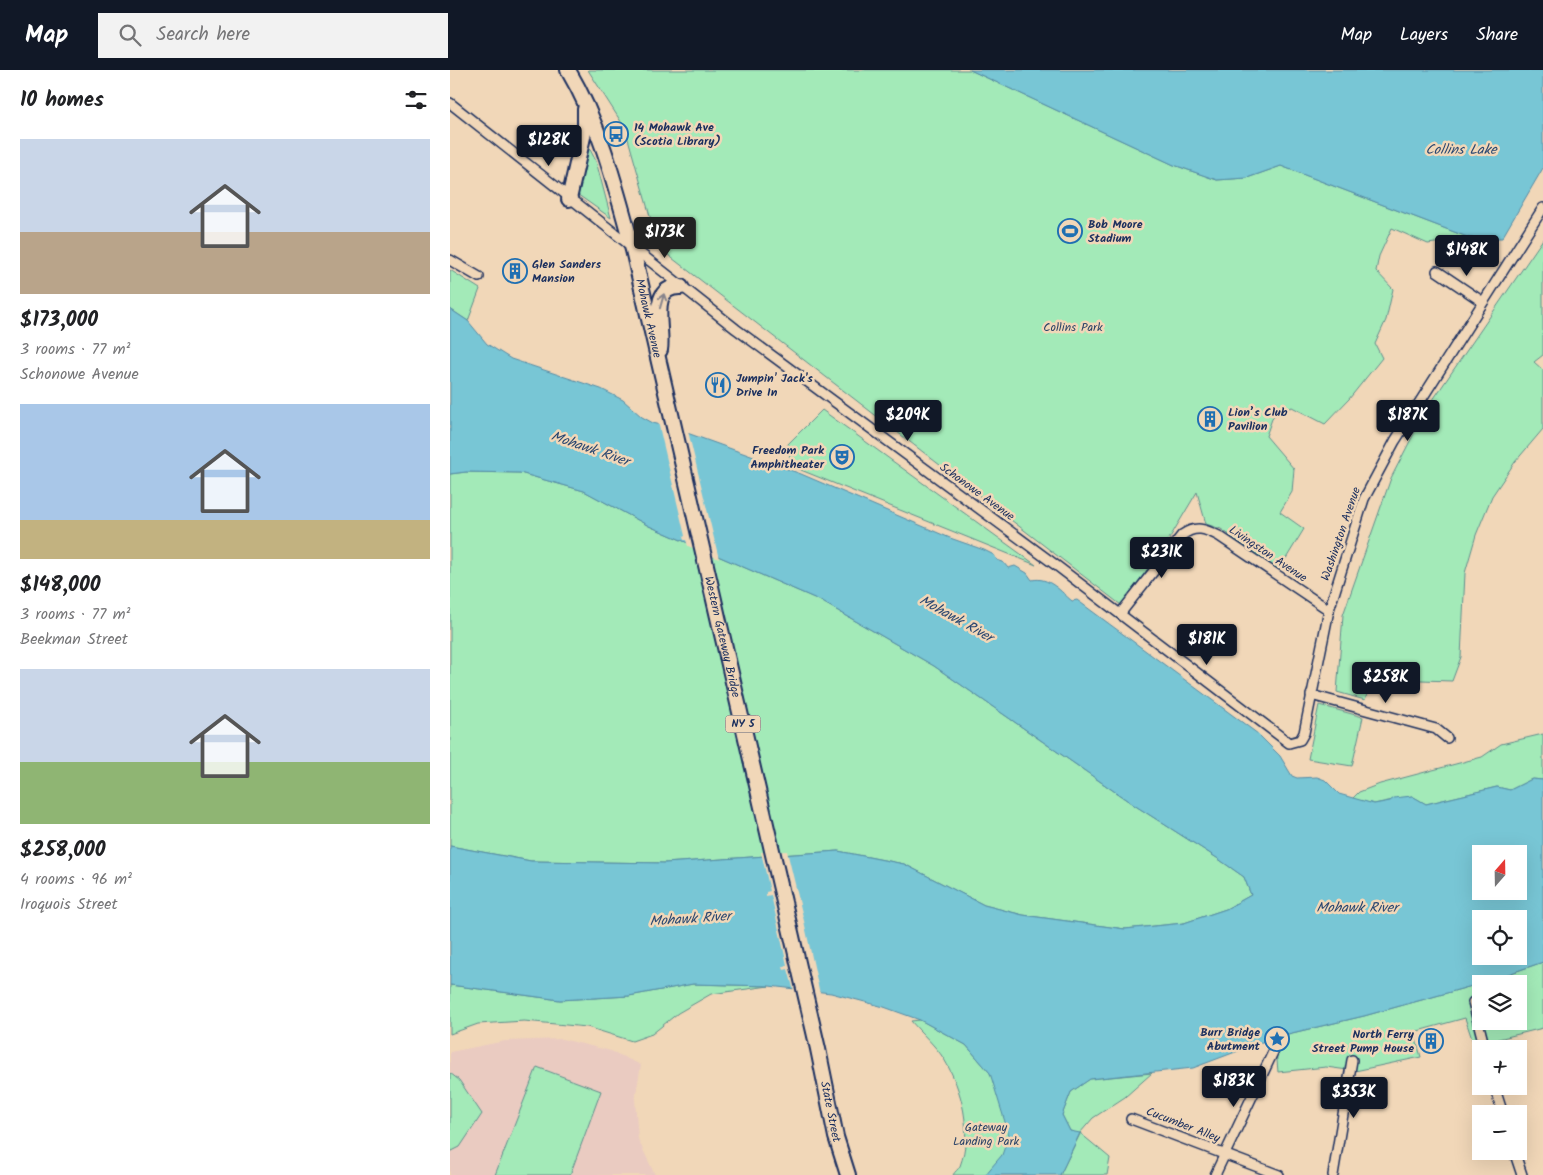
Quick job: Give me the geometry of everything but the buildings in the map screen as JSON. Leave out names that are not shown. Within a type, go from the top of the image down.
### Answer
[{"type":"main road","name":"Mohawk Avenue","points":[[568,70],[606,152],[634,250],[658,363],[668,400]]},
{"type":"main road","points":[[569,199],[585,128],[584,103]]},
{"type":"main road","points":[[658,363],[662,339],[658,317],[661,296],[668,290],[682,288]]},
{"type":"main road","name":"Western Gateway Bridge","points":[[668,400],[818,1049]]},
{"type":"main road","name":"State Street","points":[[818,1049],[836,1137],[848,1175]]},
{"type":"street","name":"Schonowe Avenue","points":[[450,104],[682,288],[1120,614],[1280,736]]},
{"type":"street","name":"Washington Avenue","points":[[1280,736],[1290,743],[1300,740],[1304,733],[1329,610],[1364,499],[1396,441],[1543,208]]},
{"type":"street","points":[[450,260],[479,277]]},
{"type":"street","points":[[1437,270],[1483,302]]},
{"type":"street","name":"Livingston Avenue","points":[[1120,614],[1182,535],[1190,529],[1203,528],[1219,536],[1329,610]]},
{"type":"street","points":[[1311,695],[1436,729],[1447,738]]},
{"type":"street","points":[[1215,1175],[1274,1050]]},
{"type":"street","points":[[1333,1175],[1352,1060]]},
{"type":"street","name":"Cucumber Alley","points":[[1131,1119],[1279,1175]]},
{"type":"street","points":[[1517,1160],[1522,1175]]},
{"type":"shaded area","points":[[562,1039],[611,1051],[641,1065],[635,1099],[638,1139],[655,1175],[450,1175],[450,1052],[505,1041]]},
{"type":"green space","name":"Collins Park","points":[[588,70],[970,70],[1174,165],[1217,180],[1247,178],[1281,166],[1470,238],[1428,244],[1392,228],[1379,256],[1376,271],[1393,289],[1386,320],[1375,344],[1382,358],[1349,399],[1325,424],[1292,407],[1273,416],[1266,436],[1294,469],[1292,492],[1280,512],[1304,529],[1279,570],[1221,529],[1206,524],[1197,492],[1166,544],[1121,605],[659,248],[625,128]]},
{"type":"green space","points":[[586,142],[596,161],[611,218],[574,192]]},
{"type":"green space","points":[[1543,239],[1543,355],[1534,362],[1543,370],[1543,429],[1515,462],[1492,496],[1476,535],[1465,573],[1461,657],[1452,681],[1390,679],[1371,683],[1365,700],[1337,692],[1343,615],[1391,478],[1426,410]]},
{"type":"green space","points":[[450,270],[480,289],[468,321],[450,309]]},
{"type":"green space","points":[[822,410],[1036,565],[791,466],[788,444]]},
{"type":"green space","points":[[466,472],[520,473],[584,491],[649,526],[819,600],[934,666],[1134,805],[1217,858],[1244,877],[1251,895],[1226,909],[1184,923],[1125,929],[1023,915],[984,905],[904,864],[838,851],[665,863],[531,861],[450,846],[450,474]]},
{"type":"green space","points":[[1319,705],[1363,717],[1352,766],[1308,759]]},
{"type":"green space","points":[[1543,734],[1543,780],[1532,779],[1510,790],[1497,787],[1426,804],[1412,796],[1374,804],[1352,799],[1359,792],[1380,784],[1482,757],[1501,744]]},
{"type":"green space","points":[[1543,962],[1543,1028],[1494,1040],[1472,1040],[1465,1018],[1414,1032],[1421,1057],[1355,1071],[1326,1067],[1278,1072],[1275,1037],[1364,1016],[1472,986],[1472,1030],[1527,1030],[1527,975],[1505,975]]},
{"type":"green space","points":[[693,984],[769,986],[711,994],[678,1013],[652,1034],[632,1041],[587,1027],[524,1021],[478,1024],[450,1034],[450,985],[560,1000],[629,996]]},
{"type":"green space","name":"Gateway Landing Park","points":[[920,1020],[966,1045],[990,1073],[1029,1175],[953,1175],[960,1166],[964,1153],[966,1139],[964,1111],[956,1084],[944,1059],[911,1021]]},
{"type":"green space","points":[[537,1067],[601,1091],[570,1175],[495,1175]]},
{"type":"green space","points":[[450,1073],[459,1080],[482,1114],[460,1147],[450,1152]]},
{"type":"green space","points":[[1152,1073],[1125,1097],[1093,1118],[1080,1133],[1110,1158],[1107,1175],[1060,1175],[1080,1134],[1070,1131],[1062,1115],[1071,1092],[1090,1079]]},
{"type":"water","name":"Collins Lake","points":[[970,70],[1543,70],[1543,168],[1502,238],[1470,238],[1281,166],[1247,178],[1217,180],[1174,165]]},
{"type":"water","name":"Mohawk River","points":[[450,309],[468,321],[487,344],[511,359],[601,389],[623,400],[642,417],[653,423],[676,429],[801,474],[950,538],[984,550],[994,555],[997,560],[1003,562],[1008,568],[1015,566],[1027,573],[1032,580],[1044,580],[1059,589],[1072,601],[1077,600],[1258,734],[1280,756],[1292,776],[1297,778],[1317,777],[1325,780],[1339,794],[1374,804],[1390,801],[1394,798],[1412,796],[1426,804],[1497,787],[1510,790],[1532,779],[1543,780],[1543,962],[1505,975],[1472,975],[1472,986],[1364,1016],[1275,1037],[1193,1068],[1090,1079],[1071,1092],[1062,1115],[1070,1131],[1080,1133],[1060,1175],[985,1175],[1002,1155],[1009,1135],[990,1073],[966,1045],[920,1020],[884,1007],[831,993],[769,986],[693,984],[629,996],[560,1000],[450,985],[450,846],[531,861],[665,863],[838,851],[904,864],[984,905],[1023,915],[1125,929],[1184,923],[1226,909],[1251,895],[1244,877],[1217,858],[1134,805],[934,666],[819,600],[649,526],[584,491],[520,473],[466,472],[450,474]]},
{"type":"water","points":[[1362,1079],[1370,1081],[1366,1102],[1359,1101]]},
{"type":"pier","points":[[658,422],[688,431],[719,559],[688,546],[686,540],[684,540],[683,537],[685,536]]},
{"type":"pier","points":[[787,851],[820,994],[794,991],[788,969],[784,970],[783,967],[787,965],[771,895],[766,896],[766,892],[770,891],[761,852]]},
{"type":"place","name":"14 Mohawk Ave (Scotia Library)","points":[[616,134]]},
{"type":"place","name":"Bob Moore Stadium","points":[[1070,231]]},
{"type":"place","name":"Glen Sanders Mansion","points":[[515,271]]},
{"type":"place","name":"Jumpin' Jack's Drive In","points":[[718,385]]},
{"type":"place","name":"Lion’s Club Pavilion","points":[[1210,419]]},
{"type":"place","name":"Freedom Park Amphitheater","points":[[842,457]]},
{"type":"place","name":"Burr Bridge Abutment","points":[[1277,1039]]},
{"type":"place","name":"North Ferry Street Pump House","points":[[1431,1041]]}]
